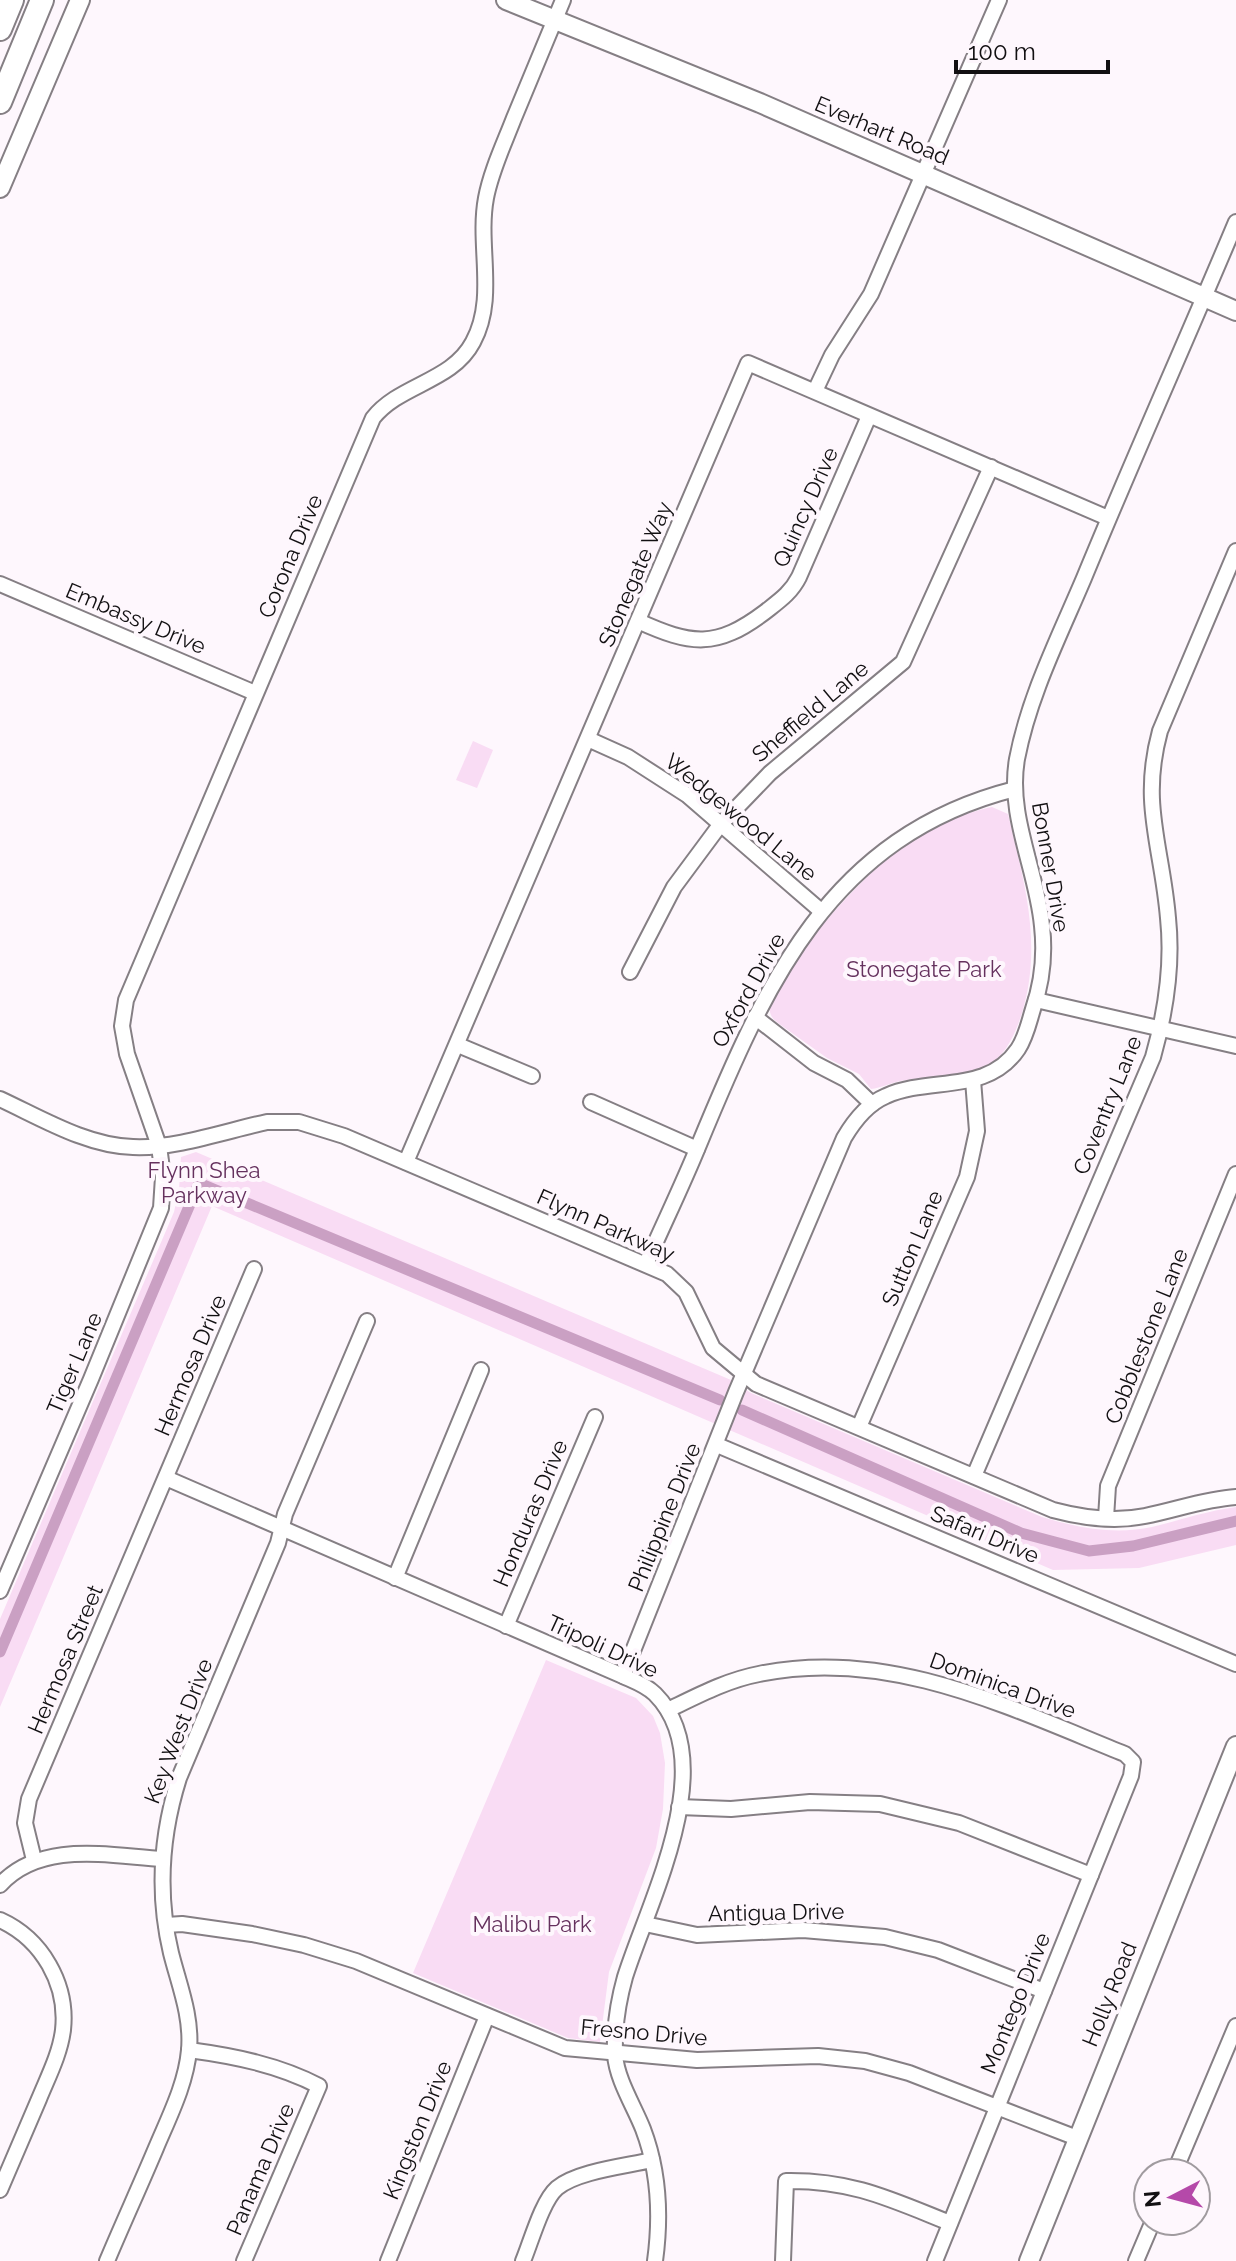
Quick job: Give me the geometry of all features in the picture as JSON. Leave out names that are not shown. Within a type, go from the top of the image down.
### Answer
[{"type":"highway","points":[[0,29],[12,0]]},
{"type":"highway","points":[[0,102],[42,0]]},
{"type":"main road","name":"Everhart Road","points":[[506,0],[760,103],[1236,311]]},
{"type":"main road","points":[[0,188],[77,5]]},
{"type":"main road","name":"Holly Road","points":[[1029,2261],[1236,1746]]},
{"type":"street","name":"Corona Drive","points":[[159,1146],[127,1054],[122,1026],[126,1000],[373,418],[391,400],[441,374],[462,359],[481,325],[485,300],[485,199],[563,0]]},
{"type":"street","points":[[815,391],[832,355],[871,294],[999,0]]},
{"type":"street","name":"Bonner Drive","points":[[744,1374],[844,1138],[854,1122],[885,1096],[905,1089],[973,1080],[990,1074],[1005,1064],[1018,1049],[1036,1000],[1043,953],[1042,924],[1015,789],[1016,766],[1026,717],[1236,222]]},
{"type":"street","name":"Stonegate Way","points":[[406,1162],[748,363],[1108,518]]},
{"type":"street","name":"Quincy Drive","points":[[638,621],[684,639],[725,636],[746,626],[793,590],[869,416]]},
{"type":"street","name":"Sheffield Lane","points":[[630,972],[674,887],[720,825],[770,773],[903,662],[991,467]]},
{"type":"street","name":"Coventry Lane","points":[[974,1476],[1153,1057],[1168,990],[1169,920],[1151,816],[1154,754],[1160,731],[1236,551]]},
{"type":"street","name":"Embassy Drive","points":[[0,584],[255,693]]},
{"type":"street","name":"Wedgewood Lane","points":[[588,739],[628,757],[687,795],[821,911]]},
{"type":"street","name":"Oxford Drive","points":[[646,1264],[755,1017],[779,971],[821,911],[888,848],[947,812],[1015,789]]},
{"type":"street","points":[[1036,1000],[1236,1046]]},
{"type":"street","points":[[755,1017],[814,1063],[847,1080],[872,1104]]},
{"type":"street","points":[[458,1045],[532,1076]]},
{"type":"street","name":"Sutton Lane","points":[[859,1427],[967,1177],[977,1131],[973,1080]]},
{"type":"street","name":"Flynn Parkway","points":[[0,1099],[88,1138],[130,1147],[159,1146],[284,1120],[312,1124],[646,1264],[679,1284],[686,1292],[713,1348],[756,1384],[1053,1510],[1084,1517],[1142,1517],[1201,1501],[1236,1497]]},
{"type":"street","points":[[591,1102],[697,1149]]},
{"type":"street","name":"Tiger Lane","points":[[0,1591],[161,1208],[163,1177],[159,1146]]},
{"type":"street","name":"Cobblestone Lane","points":[[1106,1518],[1108,1486],[1236,1174]]},
{"type":"street","name":"Hermosa Drive","points":[[166,1478],[254,1269]]},
{"type":"street","name":"Key West Drive","points":[[107,2261],[175,2103],[189,2050],[185,2004],[166,1925],[163,1859],[169,1809],[285,1514],[367,1321]]},
{"type":"street","points":[[395,1578],[481,1370]]},
{"type":"street","name":"Philippine Drive","points":[[623,1676],[744,1374]]},
{"type":"street","name":"Honduras Drive","points":[[506,1626],[595,1417]]},
{"type":"street","name":"Safari Drive","points":[[717,1445],[1236,1664]]},
{"type":"street","name":"Tripoli Drive","points":[[166,1478],[644,1685],[668,1710],[680,1741],[679,1807],[675,1836],[620,1994],[615,2054],[619,2074],[645,2132],[652,2160],[658,2210],[655,2261]]},
{"type":"street","name":"Hermosa Street","points":[[34,1860],[25,1823],[29,1799],[166,1478]]},
{"type":"street","name":"Dominica Drive","points":[[668,1710],[708,1691],[758,1674],[811,1668],[873,1670],[934,1681],[970,1692],[1125,1754],[1133,1762]]},
{"type":"street","name":"Montego Drive","points":[[935,2261],[1131,1776],[1133,1762]]},
{"type":"street","points":[[679,1807],[731,1809],[810,1802],[880,1804],[959,1823],[1091,1875]]},
{"type":"street","points":[[0,1885],[34,1860],[66,1855],[163,1859]]},
{"type":"street","points":[[0,1920],[38,1947],[49,1964],[59,1985],[63,2028],[52,2068],[0,2190]]},
{"type":"street","name":"Fresno Drive","points":[[166,1925],[182,1924],[252,1934],[304,1945],[356,1961],[565,2048],[697,2060],[818,2056],[865,2061],[909,2073],[1077,2138]]},
{"type":"street","name":"Antigua Drive","points":[[645,1924],[697,1935],[803,1930],[885,1937],[938,1950],[1044,1991]]},
{"type":"street","name":"Kingston Drive","points":[[388,2261],[487,2016]]},
{"type":"street","points":[[1181,2157],[1236,2026]]},
{"type":"street","name":"Panama Drive","points":[[189,2050],[248,2060],[280,2069],[319,2086],[244,2261]]},
{"type":"street","points":[[523,2261],[544,2209],[557,2188],[578,2178],[652,2160]]},
{"type":"street","points":[[783,2261],[786,2181],[820,2181],[863,2189],[950,2223]]},
{"type":"street","points":[[1136,2261],[1146,2237]]},
{"type":"green space","points":[[473,741],[493,750],[477,788],[456,780]]},
{"type":"green space","name":"Stonegate Park","points":[[992,807],[1008,814],[1029,913],[1031,962],[1017,1027],[1001,1054],[981,1070],[959,1076],[900,1081],[871,1089],[859,1074],[827,1058],[774,1020],[770,1010],[776,991],[803,949],[841,903],[892,855],[940,825]]},
{"type":"green space","name":"Flynn Shea Parkway","points":[[196,1152],[731,1380],[751,1393],[1042,1517],[1083,1527],[1124,1530],[1152,1527],[1236,1507],[1236,1545],[1139,1568],[1053,1570],[212,1206],[0,1707],[0,1619],[174,1212],[181,1157]]},
{"type":"green space","name":"Malibu Park","points":[[546,1660],[636,1698],[653,1716],[660,1733],[665,1763],[663,1809],[656,1848],[609,1972],[600,2042],[568,2038],[413,1973]]},
{"type":"waterway","points":[[0,1652],[199,1183],[720,1400]]},
{"type":"waterway","points":[[742,1410],[1021,1533],[1089,1551],[1133,1546],[1236,1521]]}]
